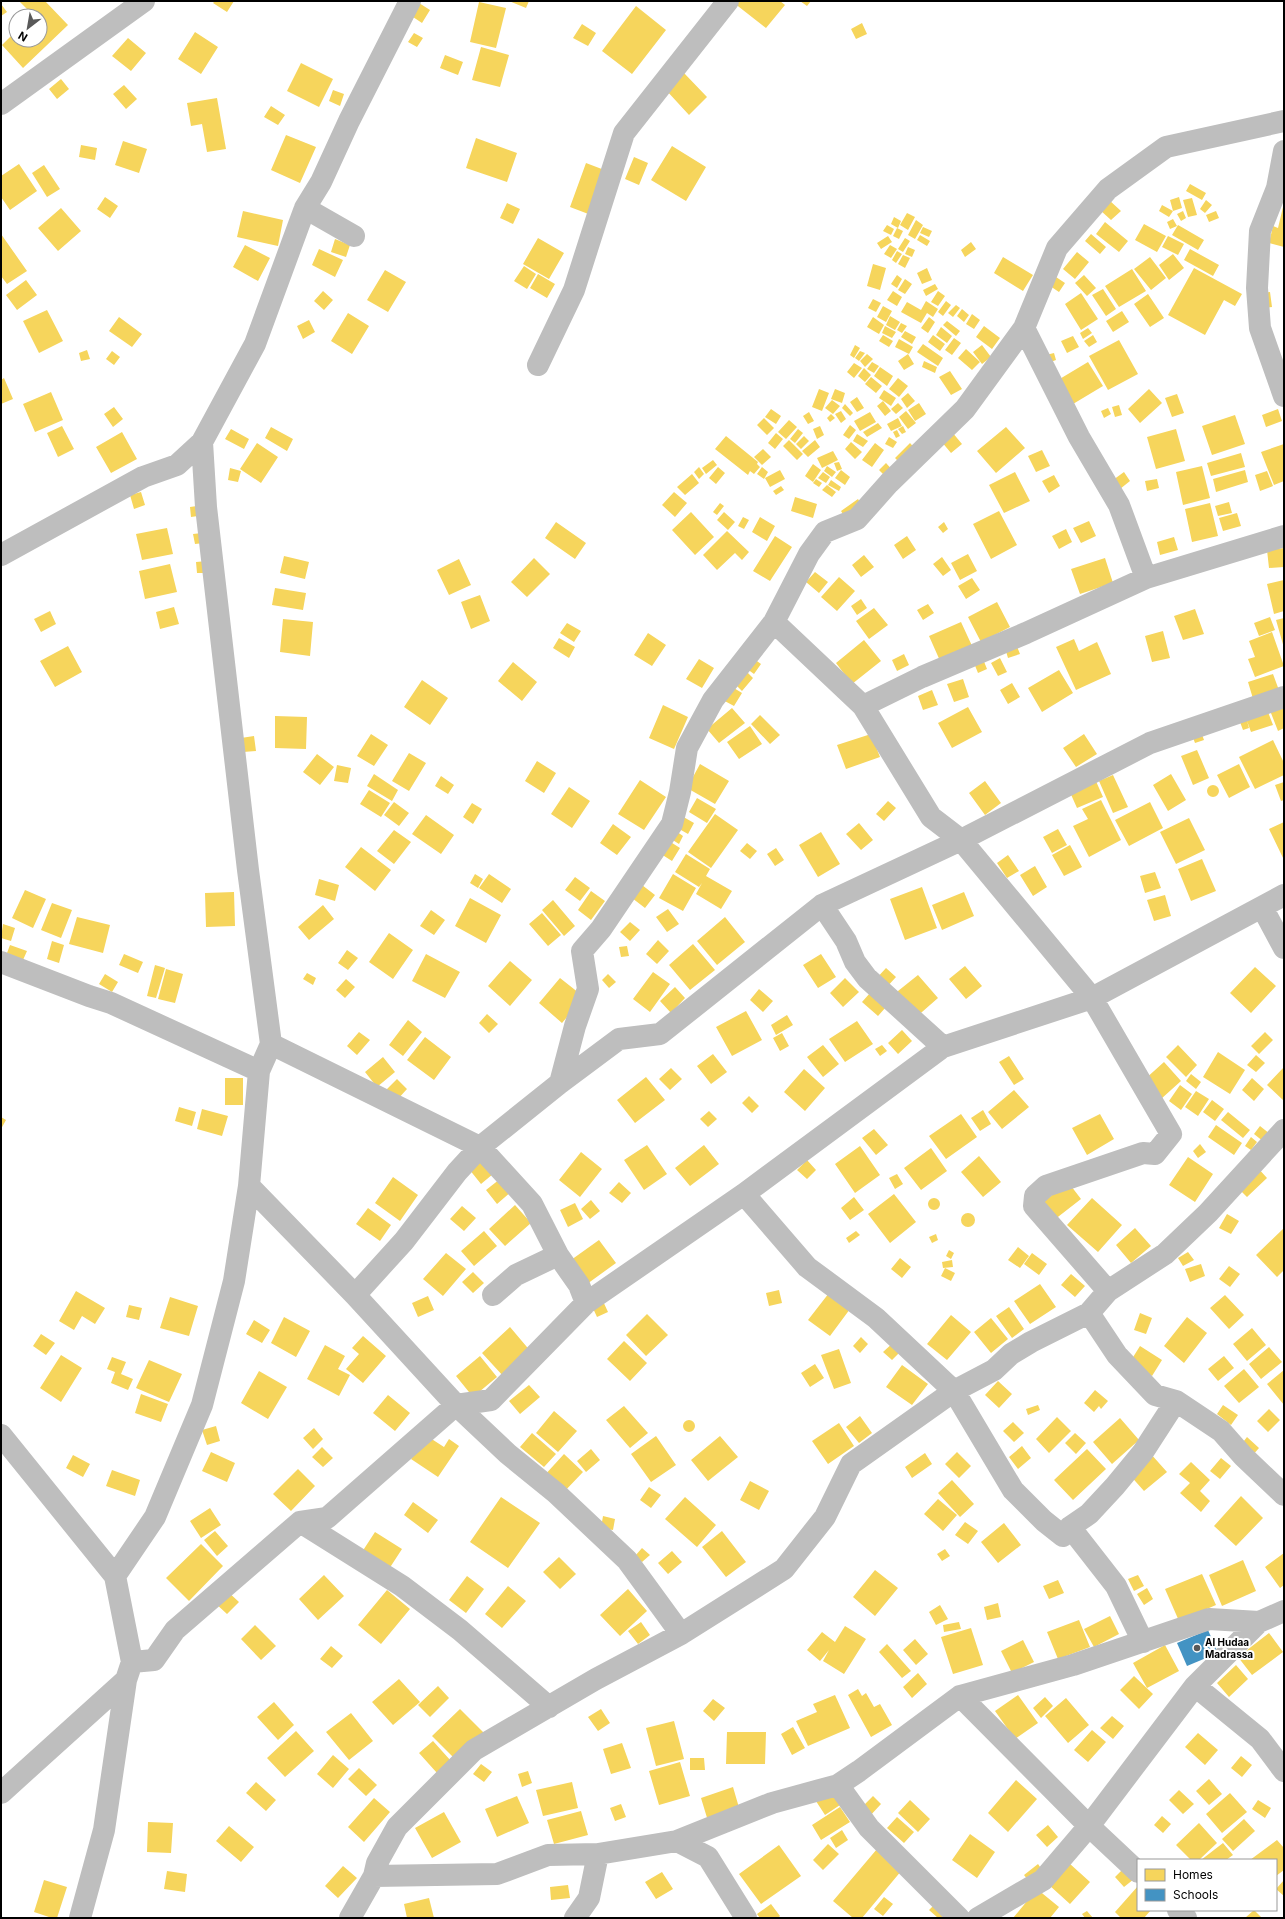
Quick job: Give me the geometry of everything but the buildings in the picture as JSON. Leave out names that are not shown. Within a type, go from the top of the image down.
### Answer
[{"type":"street","points":[[1,104],[144,1]]},
{"type":"street","points":[[1,554],[143,477],[178,465],[202,442],[255,344],[305,208],[321,182],[349,121],[410,1]]},
{"type":"street","points":[[538,365],[574,290],[624,133],[728,1]]},
{"type":"street","points":[[560,1083],[575,1026],[588,989],[582,951],[601,929],[672,824],[680,792],[687,748],[713,700],[774,622],[809,554],[825,532],[857,519],[889,483],[965,409],[1024,328],[1057,248],[1108,189],[1166,147],[1284,121]]},
{"type":"street","points":[[1284,151],[1277,188],[1260,231],[1257,288],[1260,328],[1284,396]]},
{"type":"street","points":[[305,208],[354,236]]},
{"type":"street","points":[[1024,328],[1079,437],[1119,505],[1146,578]]},
{"type":"street","points":[[115,1576],[155,1517],[202,1405],[234,1281],[249,1186],[259,1071],[270,1044],[248,870],[206,507],[202,442]]},
{"type":"street","points":[[863,706],[922,677],[1026,634],[1146,578],[1284,536]]},
{"type":"street","points":[[774,622],[863,706],[931,817],[961,840],[1092,998],[1171,1134],[1155,1154],[1143,1153],[1046,1186],[1035,1196],[1034,1206],[1108,1290]]},
{"type":"street","points":[[355,1295],[404,1241],[457,1172],[480,1147],[560,1083],[619,1039],[660,1034],[822,905],[961,840],[1150,743],[1284,697]]},
{"type":"street","points":[[1,1793],[129,1671],[154,1660],[175,1630],[300,1522],[328,1518],[456,1405],[491,1400],[586,1303],[744,1194],[943,1047],[1092,998],[1284,895]]},
{"type":"street","points":[[822,905],[846,941],[855,962],[867,978],[943,1047]]},
{"type":"street","points":[[1262,907],[1284,948]]},
{"type":"street","points":[[1,962],[111,1003],[259,1071]]},
{"type":"street","points":[[270,1044],[480,1147],[532,1204],[558,1255],[579,1285],[586,1303]]},
{"type":"street","points":[[350,1918],[374,1876],[377,1863],[397,1827],[474,1750],[596,1679],[681,1634],[784,1569],[825,1517],[851,1464],[954,1391],[994,1370],[1010,1354],[1089,1313],[1108,1290],[1165,1254],[1208,1213],[1284,1130]]},
{"type":"street","points":[[249,1186],[355,1295],[456,1405],[508,1454],[556,1493],[627,1560],[681,1634]]},
{"type":"street","points":[[744,1194],[807,1267],[876,1318],[954,1391],[1013,1490],[1044,1521],[1063,1536],[1070,1527],[1090,1514],[1116,1486],[1143,1452],[1176,1402]]},
{"type":"street","points":[[493,1295],[516,1275],[558,1255]]},
{"type":"street","points":[[1089,1313],[1117,1355],[1155,1395],[1176,1402],[1222,1431],[1243,1456],[1284,1495]]},
{"type":"street","points":[[1,1436],[115,1576],[129,1671],[104,1830],[80,1918]]},
{"type":"street","points":[[300,1522],[402,1586],[460,1630],[549,1707]]},
{"type":"street","points":[[1070,1527],[1116,1586],[1143,1642]]},
{"type":"street","points":[[978,1918],[1043,1880],[1089,1826],[1195,1686],[1259,1622],[1284,1611]]},
{"type":"street","points":[[374,1876],[497,1874],[548,1855],[598,1854],[677,1841],[772,1803],[838,1785],[960,1696],[1073,1665],[1209,1619],[1259,1622]]},
{"type":"street","points":[[1195,1686],[1260,1739],[1284,1771]]},
{"type":"street","points":[[960,1696],[1089,1826],[1137,1871]]},
{"type":"street","points":[[838,1785],[869,1828],[959,1918]]},
{"type":"street","points":[[677,1841],[708,1857],[746,1918]]},
{"type":"street","points":[[575,1918],[589,1898],[598,1854]]},
{"type":"place","name":"Al Hudaa Madrassa","points":[[1197,1648]]}]
